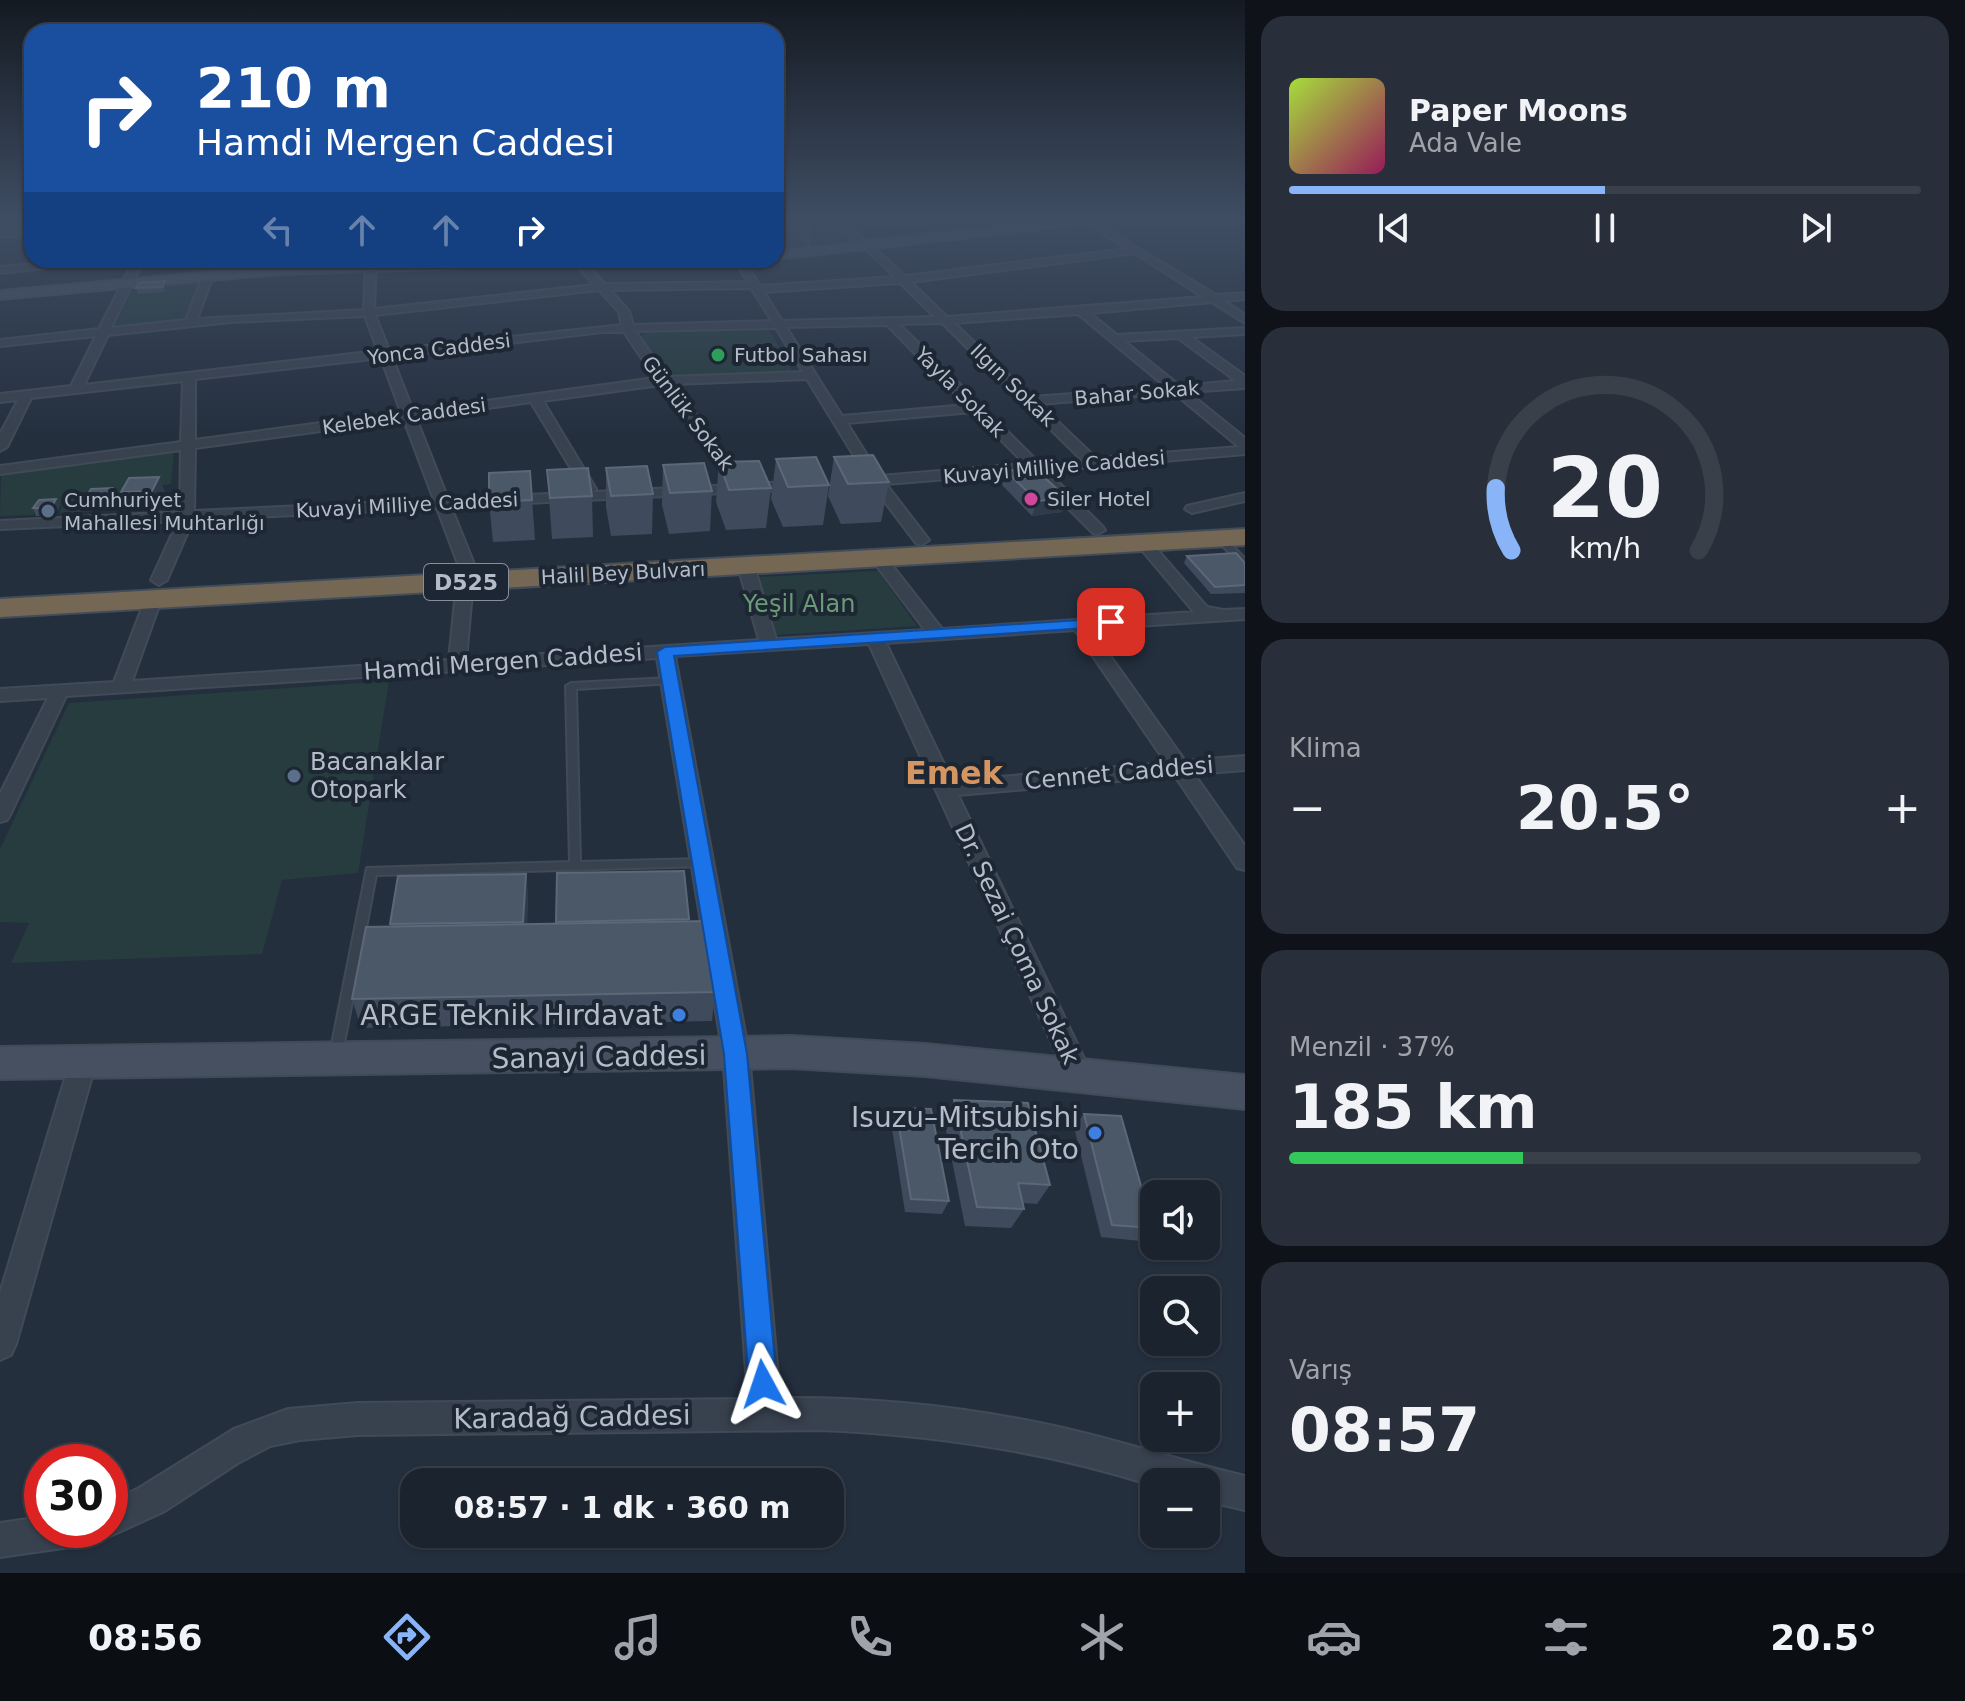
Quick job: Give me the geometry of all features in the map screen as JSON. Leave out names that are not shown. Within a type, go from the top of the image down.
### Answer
[{"type":"highway","name":"Halil Bey Bulvarı","points":[[0,608],[156,590],[1245,522]]},
{"type":"highway","name":"Halil Bey Bulvarı","points":[[465,573],[746,566],[1233,538]]},
{"type":"highway","name":"Halil Bey Bulvarı","points":[[0,589],[156,590]]},
{"type":"street","points":[[0,295],[55,289]]},
{"type":"street","points":[[75,390],[124,289]]},
{"type":"street","points":[[190,323],[203,289]]},
{"type":"street","points":[[370,289],[369,313],[465,573],[457,666]]},
{"type":"street","points":[[0,343],[190,323],[369,313],[580,289]]},
{"type":"street","name":"Günlük Sokak","points":[[603,289],[624,311],[626,328],[663,381],[745,488]]},
{"type":"street","points":[[757,289],[877,482],[921,540]]},
{"type":"street","name":"Ilgın Sokak","points":[[914,289],[1094,464]]},
{"type":"street","points":[[1201,289],[1245,320]]},
{"type":"street","name":"Yonca Caddesi","points":[[0,398],[626,328],[946,321],[1245,296]]},
{"type":"street","points":[[1081,311],[1245,448]]},
{"type":"street","name":"Yayla Sokak","points":[[890,322],[1098,530]]},
{"type":"street","points":[[1114,338],[1245,331]]},
{"type":"street","points":[[1181,335],[1245,383]]},
{"type":"street","name":"Kelebek Caddesi","points":[[0,470],[663,381],[810,375]]},
{"type":"street","points":[[121,687],[187,516],[189,377]]},
{"type":"street","name":"Bahar Sokak","points":[[1029,401],[1245,383]]},
{"type":"street","points":[[0,447],[26,395]]},
{"type":"street","points":[[535,398],[593,496]]},
{"type":"street","points":[[838,420],[976,408]]},
{"type":"street","name":"Kuvayi Milliye Caddesi","points":[[848,483],[1094,464],[1245,448]]},
{"type":"street","name":"Kuvayi Milliye Caddesi","points":[[0,525],[819,485]]},
{"type":"street","points":[[1192,509],[1245,497]]},
{"type":"street","points":[[1144,543],[1202,611],[1242,617]]},
{"type":"street","points":[[879,558],[937,634]]},
{"type":"street","points":[[746,566],[769,645]]},
{"type":"street","name":"Hamdi Mergen Caddesi","points":[[0,695],[1242,617]]},
{"type":"street","points":[[1080,625],[1245,862]]},
{"type":"street","name":"Dr. Sezai Çoma Sokak","points":[[875,638],[1079,1075]]},
{"type":"street","points":[[665,652],[736,1054],[765,1415]]},
{"type":"street","points":[[0,815],[60,691]]},
{"type":"street","name":"Cennet Caddesi","points":[[945,789],[1245,763]]},
{"type":"street","name":"Sanayi Caddesi","points":[[0,1063],[846,1055],[1245,1092]]},
{"type":"street","points":[[0,1344],[83,1062]]},
{"type":"street","name":"Karadağ Caddesi","points":[[128,1511],[157,1498],[232,1448],[267,1431],[304,1423],[358,1419],[890,1416],[964,1425],[1097,1452],[1150,1468]]},
{"type":"street","points":[[1220,1487],[1245,1493]]},
{"type":"street","points":[[0,1540],[24,1537]]},
{"type":"lane","points":[[1233,538],[1245,564]]},
{"type":"lane","points":[[575,866],[571,686],[670,681]]},
{"type":"lane","points":[[335,1061],[371,871],[702,863]]},
{"type":"green space","points":[[132,289],[196,289],[185,320],[114,328]]},
{"type":"green space","name":"Futbol Sahası","points":[[647,331],[771,332],[793,373],[670,378],[640,337]]},
{"type":"green space","points":[[174,451],[171,484],[125,490],[119,510],[59,513],[63,505],[38,506],[33,515],[0,516],[1,475]]},
{"type":"green space","name":"Yeşil Alan","points":[[878,571],[917,626],[776,635],[758,577]]},
{"type":"green space","name":"Bacanaklar Otopark","points":[[389,681],[358,873],[282,880],[262,954],[11,963],[29,923],[0,922],[0,849],[69,703]]},
{"type":"building","points":[[873,455],[889,482],[848,484],[834,457]]},
{"type":"building","points":[[816,457],[829,485],[788,487],[776,459]]},
{"type":"building","points":[[759,461],[771,488],[729,490],[719,462]]},
{"type":"building","points":[[704,463],[712,491],[670,493],[663,465]]},
{"type":"building","points":[[647,466],[653,494],[611,496],[606,468]]},
{"type":"building","points":[[588,468],[592,496],[550,498],[547,470]]},
{"type":"building","points":[[1034,468],[1067,498],[1037,501],[1006,471]]},
{"type":"building","points":[[530,471],[532,500],[489,502],[489,473]]},
{"type":"building","points":[[159,477],[152,491],[121,492],[129,478]]},
{"type":"building","points":[[112,488],[106,498],[85,499],[91,489]]},
{"type":"building","points":[[56,499],[51,508],[33,508],[39,500]]},
{"type":"building","points":[[1236,553],[1245,563],[1245,585],[1215,587],[1187,556]]},
{"type":"building","points":[[684,871],[689,919],[556,922],[557,873]]},
{"type":"building","points":[[526,874],[523,922],[390,924],[398,876]]},
{"type":"building","points":[[708,921],[715,992],[352,999],[366,927]]},
{"type":"building","points":[[954,1100],[1028,1103],[1050,1185],[1018,1183],[1024,1209],[977,1207]]},
{"type":"building","points":[[896,1108],[931,1109],[949,1201],[911,1199]]},
{"type":"building","points":[[1084,1114],[1121,1116],[1140,1182],[1140,1227],[1112,1225]]},
{"type":"place","name":"Futbol Sahası","points":[[718,355]]},
{"type":"place","name":"Siler Hotel","points":[[1031,499]]},
{"type":"place","name":"Cumhuriyet Mahallesi Muhtarlığı","points":[[48,511]]},
{"type":"place","name":"Bacanaklar Otopark","points":[[294,776]]},
{"type":"place","name":"ARGE Teknik Hırdavat","points":[[679,1015]]},
{"type":"place","name":"Isuzu–Mitsubishi Tercih Oto","points":[[1095,1133]]},
{"type":"district","name":"Emek","points":[[954,773]]},
{"type":"route","points":[[763,1384],[736,1054],[665,652],[1111,622]]}]
